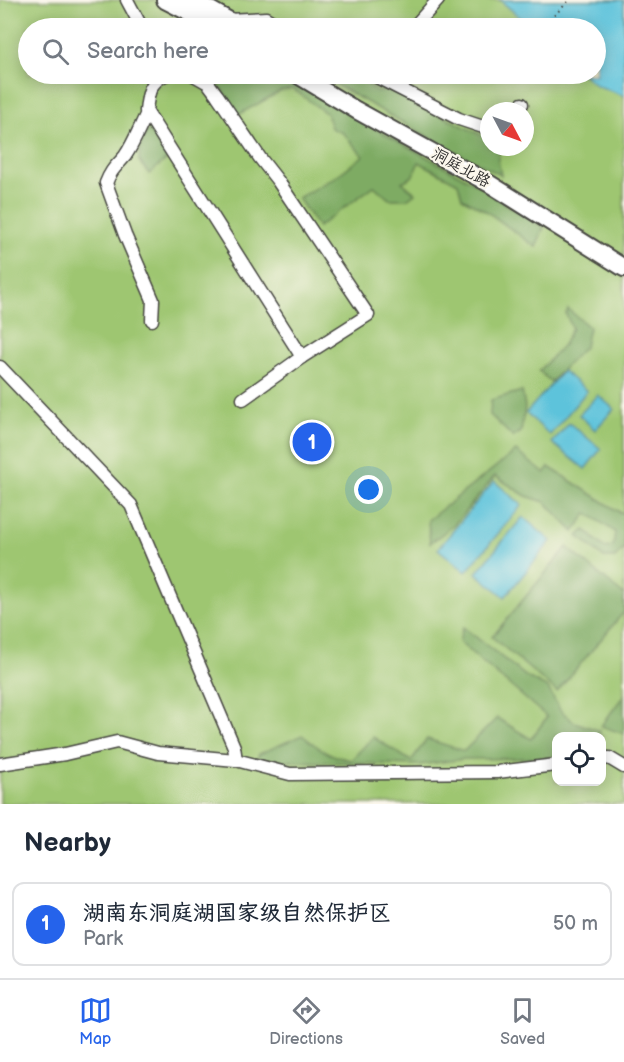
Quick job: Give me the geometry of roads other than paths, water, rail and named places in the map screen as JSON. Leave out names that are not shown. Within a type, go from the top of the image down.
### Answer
[{"type":"main road","points":[[165,0],[210,18]]},
{"type":"main road","points":[[186,0],[198,3],[219,18]]},
{"type":"main road","name":"洞庭北路","points":[[313,84],[490,184],[624,268]]},
{"type":"main road","name":"洞庭北路","points":[[326,84],[506,186],[624,261]]},
{"type":"street","points":[[127,0],[137,18]]},
{"type":"street","points":[[422,18],[438,0]]},
{"type":"street","points":[[152,320],[153,300],[106,183],[112,169],[125,155],[147,113],[148,89],[153,84]]},
{"type":"street","points":[[208,84],[278,181],[368,315],[243,399]]},
{"type":"street","points":[[391,84],[459,119],[480,126]]},
{"type":"street","points":[[147,113],[303,357]]},
{"type":"street","points":[[0,367],[131,505],[234,747],[236,760]]},
{"type":"street","points":[[0,764],[65,754],[117,742],[159,753],[236,760],[290,774],[497,772],[552,765]]},
{"type":"street","points":[[606,758],[624,757]]},
{"type":"street","points":[[606,758],[624,767]]},
{"type":"water","points":[[500,0],[624,0],[624,96],[595,84],[606,84],[606,18],[521,18]]},
{"type":"water","points":[[563,371],[587,391],[550,435],[526,413]]},
{"type":"water","points":[[598,395],[614,409],[595,430],[579,415]]},
{"type":"water","points":[[569,423],[601,449],[585,469],[552,443]]},
{"type":"water","points":[[494,481],[522,505],[466,572],[438,549]]},
{"type":"water","points":[[523,517],[551,541],[505,597],[476,573]]},
{"type":"place","name":"湖南东洞庭湖国家级自然保护区","points":[[312,442]]}]
